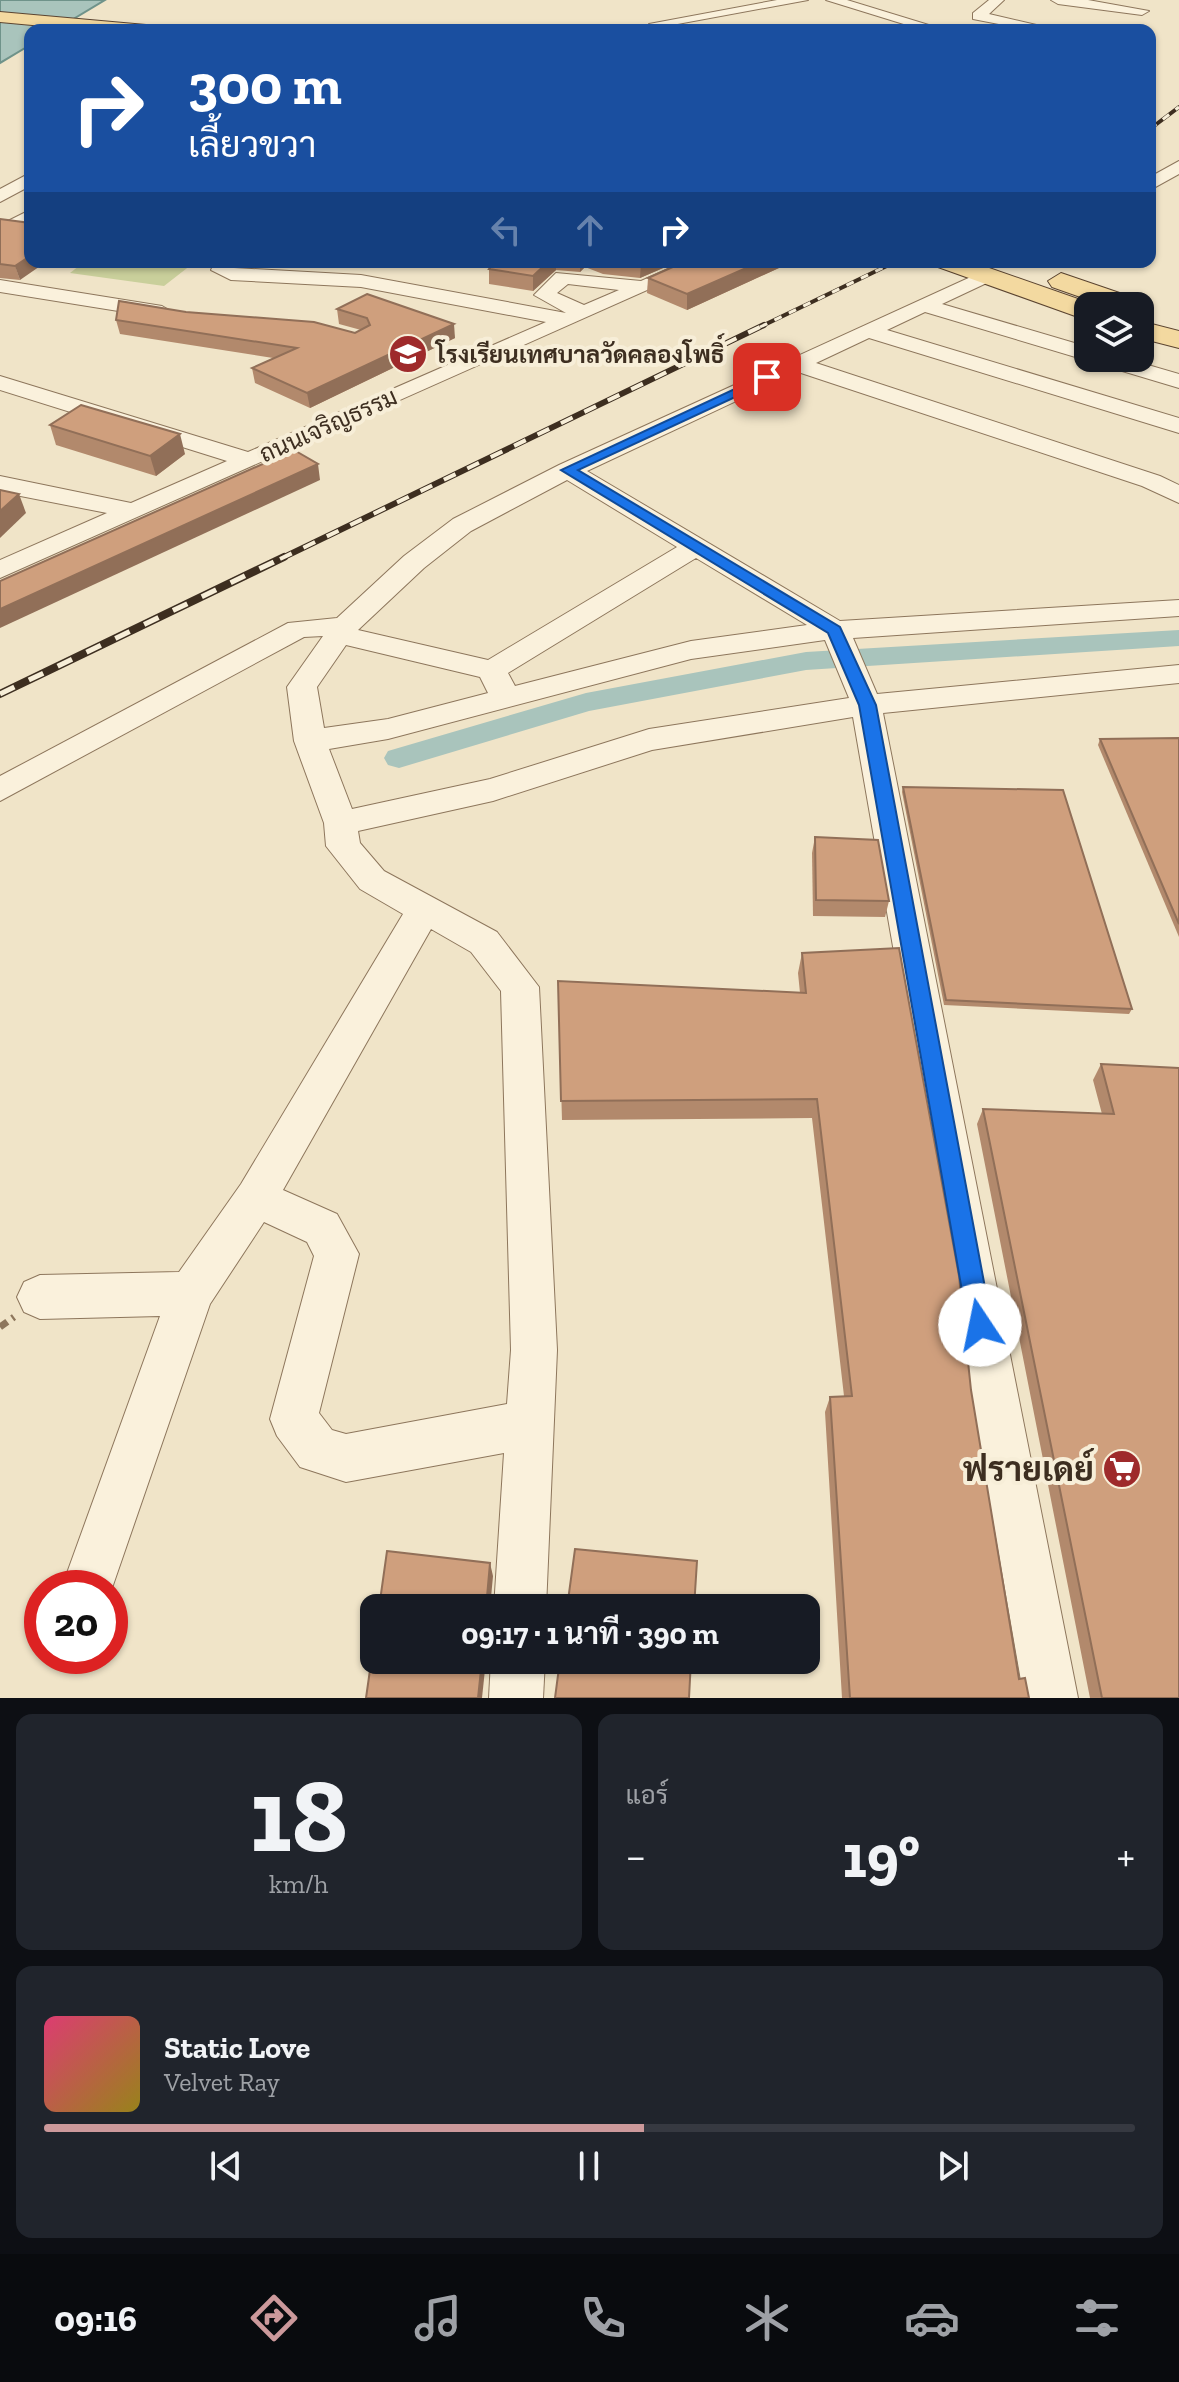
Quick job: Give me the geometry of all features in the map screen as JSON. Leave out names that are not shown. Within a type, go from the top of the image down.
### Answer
[{"type":"main road","points":[[0,17],[79,24]]},
{"type":"main road","points":[[0,29],[24,31]]},
{"type":"main road","points":[[991,268],[1074,305]]},
{"type":"main road","points":[[995,268],[1081,292]]},
{"type":"main road","points":[[1154,313],[1179,320]]},
{"type":"main road","points":[[1154,333],[1179,340]]},
{"type":"street","points":[[656,24],[801,0]]},
{"type":"street","points":[[833,0],[917,24]]},
{"type":"street","points":[[997,0],[978,16],[1020,24]]},
{"type":"street","points":[[1058,0],[1142,10]]},
{"type":"street","points":[[1156,182],[1177,170]]},
{"type":"street","points":[[0,197],[24,182]]},
{"type":"street","points":[[222,268],[231,274],[361,281],[576,316]]},
{"type":"street","name":"ถนนเจริญธรรม","points":[[0,570],[686,268]]},
{"type":"street","points":[[521,1594],[534,1350],[520,987],[484,942],[372,880],[343,846],[341,823],[310,741],[302,687],[342,630],[414,562],[462,525],[568,470],[922,305],[979,268]]},
{"type":"street","points":[[576,316],[544,295],[563,277],[643,287]]},
{"type":"street","points":[[0,286],[190,317]]},
{"type":"street","points":[[922,305],[1074,350]]},
{"type":"street","points":[[867,331],[1179,426]]},
{"type":"street","points":[[796,364],[1151,481],[1179,495]]},
{"type":"street","points":[[1148,372],[1179,381]]},
{"type":"street","points":[[0,383],[249,460]]},
{"type":"street","points":[[568,470],[835,630],[867,705],[930,1061],[1051,1698]]},
{"type":"street","points":[[0,484],[134,511]]},
{"type":"street","points":[[0,790],[298,629],[342,630],[492,670],[696,547]]},
{"type":"street","points":[[310,741],[388,729],[691,650],[835,630],[1179,608]]},
{"type":"street","points":[[492,670],[504,697]]},
{"type":"street","points":[[341,823],[493,790],[649,740],[867,705],[1179,674]]},
{"type":"street","points":[[94,1570],[191,1293],[256,1198],[424,909]]},
{"type":"street","points":[[256,1198],[322,1228],[337,1254],[294,1419],[317,1450],[346,1458],[530,1424]]},
{"type":"street","points":[[40,1297],[191,1293]]},
{"type":"street","points":[[516,1698],[517,1674]]},
{"type":"green space","points":[[76,268],[187,268],[164,286],[70,273]]},
{"type":"water","points":[[0,0],[105,0],[65,24],[24,24],[24,49],[0,63]]},
{"type":"building","points":[[0,219],[24,222],[24,260],[15,266],[0,264]]},
{"type":"building","points":[[490,268],[542,268],[533,276]]},
{"type":"building","points":[[670,268],[746,268],[687,294],[648,278]]},
{"type":"building","points":[[367,294],[454,324],[307,393],[252,368],[297,348],[116,320],[119,301],[186,312],[314,322],[355,333],[370,325],[367,318],[337,309]]},
{"type":"building","points":[[81,405],[180,434],[150,456],[50,425]]},
{"type":"building","points":[[294,450],[318,464],[0,609],[0,581]]},
{"type":"building","points":[[0,490],[19,494],[0,511]]},
{"type":"building","points":[[1179,738],[1179,924],[1100,739]]},
{"type":"building","points":[[903,787],[1063,790],[1132,1009],[946,1000]]},
{"type":"building","points":[[815,837],[878,840],[889,901],[816,900]]},
{"type":"building","points":[[899,948],[959,1276],[971,1390],[1019,1679],[1025,1678],[1029,1698],[850,1698],[830,1397],[852,1396],[817,1099],[561,1101],[558,981],[806,993],[802,953]]},
{"type":"building","points":[[1101,1064],[1179,1068],[1179,1698],[1102,1698],[983,1109],[1114,1114]]},
{"type":"building","points":[[575,1549],[697,1561],[695,1594],[569,1594]]},
{"type":"building","points":[[387,1551],[490,1563],[487,1594],[381,1594]]},
{"type":"building","points":[[369,1674],[481,1674],[478,1698],[366,1698]]},
{"type":"building","points":[[558,1674],[690,1674],[689,1698],[555,1698]]},
{"type":"waterway","points":[[399,758],[586,702],[806,661],[1179,638]]},
{"type":"railway","points":[[1156,124],[1179,107]]},
{"type":"railway","points":[[760,327],[883,268]]},
{"type":"railway","points":[[280,559],[764,325]]},
{"type":"railway","points":[[0,694],[284,557]]},
{"type":"place","name":"โรงเรียนเทศบาลวัดคลองโพธิ์","points":[[408,354]]},
{"type":"place","name":"ฟรายเดย์","points":[[1122,1469]]},
{"type":"route","points":[[767,377],[568,470],[835,630],[867,705],[872,748],[980,1325]]}]
